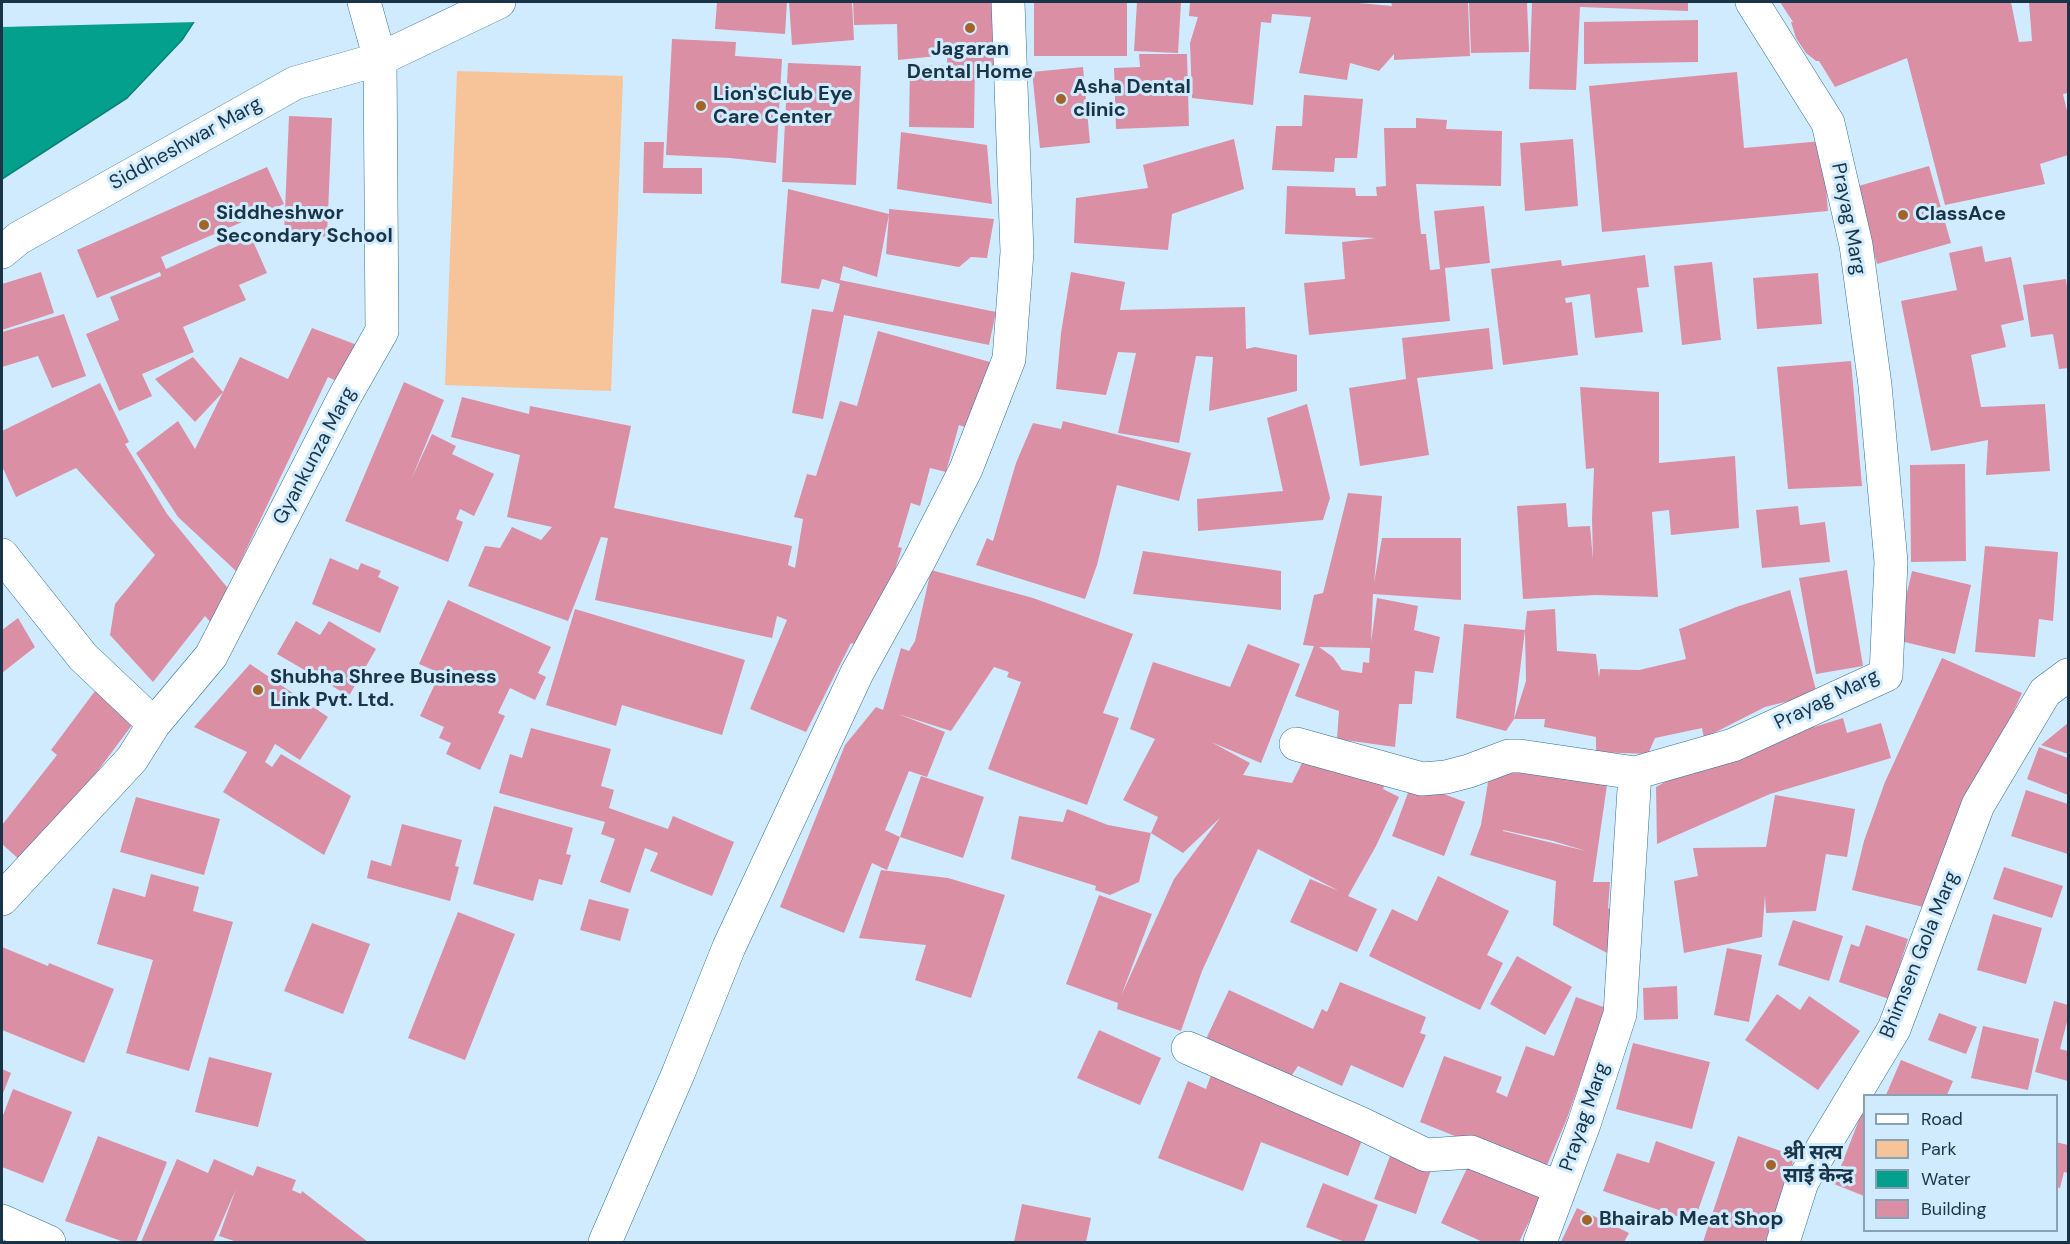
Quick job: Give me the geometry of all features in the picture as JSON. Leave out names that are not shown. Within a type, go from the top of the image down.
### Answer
[{"type":"street","name":"Gyankunza Marg","points":[[2,899],[132,759],[154,724],[211,656],[345,396],[382,331],[380,59],[364,2]]},
{"type":"street","points":[[380,59],[499,2]]},
{"type":"street","points":[[605,1242],[678,1074],[729,947],[857,673],[966,470],[1009,359],[1017,252],[1008,2]]},
{"type":"street","name":"Prayag Marg","points":[[1540,1242],[1584,1124],[1620,1014],[1635,773],[1733,745],[1886,675],[1891,562],[1875,385],[1856,245],[1828,123],[1752,2]]},
{"type":"street","name":"Siddheshwar Marg","points":[[2,252],[19,238],[295,83],[380,59]]},
{"type":"street","points":[[2,555],[4,561],[83,657],[154,724]]},
{"type":"street","name":"Bhimsen Gola Marg","points":[[1782,1242],[1802,1182],[1894,1029],[1978,805],[2045,692],[2068,675]]},
{"type":"street","points":[[1296,744],[1422,779],[1446,777],[1469,771],[1509,756],[1635,773]]},
{"type":"street","points":[[1188,1048],[1360,1123],[1426,1155],[1471,1152],[1560,1188]]},
{"type":"street","points":[[2,1221],[49,1242]]},
{"type":"green space","points":[[457,71],[623,76],[611,391],[445,385]]},
{"type":"water","points":[[2,2],[207,2],[182,40],[127,98],[2,179]]},
{"type":"pier","points":[[2,2],[210,2],[197,22],[2,27]]},
{"type":"building","points":[[717,2],[787,2],[785,34],[715,29]]},
{"type":"building","points":[[789,2],[852,2],[854,40],[792,45]]},
{"type":"building","points":[[853,2],[993,2],[999,67],[975,66],[974,128],[909,127],[910,66],[957,65],[947,65],[947,55],[898,60],[897,24],[854,25]]},
{"type":"building","points":[[1034,2],[1127,2],[1127,56],[1034,56]]},
{"type":"building","points":[[1137,2],[1181,2],[1178,53],[1134,51]]},
{"type":"building","points":[[1190,2],[1360,2],[1392,6],[1391,2],[1468,2],[1470,56],[1394,60],[1394,54],[1379,71],[1350,63],[1347,80],[1299,73],[1311,17],[1272,14],[1271,23],[1261,22],[1253,105],[1192,98],[1190,43],[1198,17],[1189,16]]},
{"type":"building","points":[[1469,2],[1527,2],[1529,52],[1471,53]]},
{"type":"building","points":[[1532,2],[1688,2],[1688,11],[1580,7],[1576,90],[1529,89]]},
{"type":"building","points":[[1780,2],[2011,2],[2019,42],[2032,41],[2029,2],[2068,2],[2068,93],[2063,94],[2068,115],[2068,155],[2040,164],[2045,184],[1945,205],[1907,58],[1835,87],[1819,61],[1806,53],[1796,38],[1791,22],[1793,22]]},
{"type":"building","points":[[1698,20],[1698,62],[1584,64],[1584,22]]},
{"type":"building","name":"Lion'sClub Eye Care Center","points":[[672,39],[736,42],[735,56],[782,59],[776,163],[666,155]]},
{"type":"building","points":[[1139,54],[1187,54],[1189,126],[1116,129],[1114,68],[1140,67]]},
{"type":"building","points":[[788,63],[861,66],[856,185],[782,182]]},
{"type":"building","name":"Asha Dental clinic","points":[[1083,67],[1090,143],[1040,148],[1032,72]]},
{"type":"building","points":[[1737,72],[1744,148],[1822,141],[1828,211],[1602,232],[1589,86]]},
{"type":"building","points":[[1304,95],[1363,99],[1357,158],[1335,158],[1334,172],[1272,170],[1276,126],[1302,126]]},
{"type":"building","points":[[289,116],[332,118],[327,237],[284,235]]},
{"type":"building","points":[[1416,118],[1447,120],[1446,129],[1502,131],[1501,186],[1416,184],[1421,234],[1426,234],[1430,270],[1440,269],[1434,211],[1484,206],[1490,263],[1445,268],[1450,321],[1309,335],[1304,283],[1345,279],[1342,242],[1376,238],[1285,234],[1287,186],[1355,188],[1356,196],[1377,196],[1376,187],[1386,186],[1384,128],[1416,128]]},
{"type":"building","points":[[901,132],[987,145],[992,204],[897,189]]},
{"type":"building","points":[[1234,139],[1244,189],[1172,214],[1168,250],[1074,243],[1076,198],[1148,188],[1143,165]]},
{"type":"building","points":[[1573,139],[1578,206],[1525,211],[1520,143]]},
{"type":"building","points":[[644,142],[664,142],[663,168],[702,168],[702,194],[643,193]]},
{"type":"building","name":"ClassAce","points":[[1929,166],[1951,243],[1877,264],[1855,187]]},
{"type":"building","points":[[267,167],[284,204],[161,257],[166,269],[249,232],[267,273],[239,285],[246,300],[183,327],[194,352],[142,374],[152,396],[119,411],[86,334],[119,320],[110,297],[161,276],[160,272],[97,298],[77,250]]},
{"type":"building","points":[[788,189],[889,214],[877,277],[843,266],[840,280],[996,312],[989,345],[844,315],[823,419],[792,413],[812,309],[833,312],[840,284],[822,279],[819,289],[781,283]]},
{"type":"building","points":[[889,209],[994,219],[987,258],[971,257],[959,267],[886,254]]},
{"type":"building","points":[[1982,246],[1985,262],[2011,257],[2024,320],[2001,325],[2006,347],[1971,355],[1981,407],[2045,404],[2050,471],[1986,475],[1988,440],[1931,451],[1901,301],[1957,290],[1949,253]]},
{"type":"building","points":[[1645,255],[1649,287],[1637,288],[1643,332],[1595,338],[1590,294],[1565,298],[1566,303],[1572,302],[1578,355],[1503,365],[1491,269],[1561,260],[1562,266]]},
{"type":"building","points":[[1712,262],[1721,340],[1682,345],[1674,266]]},
{"type":"building","points":[[41,272],[54,313],[2,330],[2,284]]},
{"type":"building","points":[[1071,272],[1125,282],[1120,310],[1245,307],[1246,349],[1255,347],[1297,355],[1297,391],[1209,411],[1213,357],[1196,356],[1179,443],[1118,433],[1136,353],[1118,352],[1106,395],[1056,389],[1061,333]]},
{"type":"building","points":[[1818,273],[1822,324],[1757,329],[1753,278]]},
{"type":"building","points":[[2066,279],[2068,368],[2059,369],[2053,334],[2031,337],[2023,285]]},
{"type":"building","points":[[64,314],[86,376],[52,388],[38,356],[2,367],[2,332]]},
{"type":"building","points":[[312,328],[360,346],[341,383],[328,377],[236,571],[178,517],[136,453],[178,421],[195,449],[240,357],[288,379]]},
{"type":"building","points":[[1489,328],[1493,369],[1417,378],[1429,455],[1360,466],[1349,388],[1406,379],[1402,338]]},
{"type":"building","points":[[878,331],[990,362],[971,429],[959,425],[946,472],[930,468],[920,506],[911,503],[898,547],[902,548],[885,600],[861,646],[851,643],[806,732],[750,709],[787,620],[777,616],[772,638],[595,600],[608,538],[601,537],[568,621],[468,586],[485,546],[500,548],[512,527],[541,540],[552,527],[507,517],[520,455],[451,437],[462,397],[529,414],[530,406],[631,426],[614,508],[792,546],[788,565],[795,568],[803,519],[794,517],[807,474],[816,476],[840,401],[857,406]]},
{"type":"building","points":[[193,357],[223,392],[195,422],[155,379]]},
{"type":"building","points":[[1851,361],[1862,486],[1788,489],[1777,367]]},
{"type":"building","points":[[404,382],[444,400],[411,480],[432,434],[456,446],[452,454],[494,474],[474,516],[460,509],[456,519],[463,522],[448,562],[345,521]]},
{"type":"building","points":[[100,383],[129,442],[125,444],[167,514],[235,597],[213,625],[205,616],[153,682],[110,635],[115,604],[155,555],[76,468],[16,497],[2,466],[2,431]]},
{"type":"building","points":[[1580,387],[1659,392],[1659,463],[1735,456],[1739,528],[1671,535],[1669,510],[1652,512],[1658,597],[1595,595],[1523,599],[1517,506],[1566,503],[1568,527],[1590,526],[1593,560],[1594,468],[1586,469]]},
{"type":"building","points":[[1307,404],[1330,498],[1323,520],[1198,531],[1197,499],[1283,491],[1267,418]]},
{"type":"building","points":[[1063,421],[1191,453],[1179,501],[1117,485],[1097,565],[1085,599],[976,565],[987,538],[993,541],[1016,463],[1033,423],[1061,429]]},
{"type":"building","points":[[1965,464],[1966,561],[1911,562],[1910,465]]},
{"type":"building","points":[[1348,493],[1382,496],[1374,583],[1382,538],[1461,538],[1461,600],[1373,594],[1371,643],[1377,598],[1418,606],[1414,630],[1440,637],[1433,673],[1415,671],[1412,704],[1399,704],[1395,747],[1337,739],[1339,711],[1295,696],[1314,646],[1303,645],[1314,595],[1323,593]],"holes":[[[1319,647],[1370,648],[1369,663],[1363,662],[1362,673],[1342,670],[1333,657]]]},
{"type":"building","points":[[1798,506],[1800,525],[1825,522],[1830,562],[1762,568],[1756,510]]},
{"type":"building","points":[[1985,546],[2058,552],[2053,621],[2039,619],[2035,657],[1975,652]]},
{"type":"building","points":[[1143,551],[1281,571],[1281,610],[1133,594]]},
{"type":"building","points":[[330,558],[358,570],[361,563],[381,571],[378,577],[399,587],[380,633],[312,604]]},
{"type":"building","points":[[931,570],[1033,598],[1133,634],[1103,713],[1119,718],[1087,805],[988,769],[1021,682],[1007,677],[1009,672],[994,667],[951,731],[898,714],[945,732],[927,777],[909,771],[885,830],[900,837],[887,870],[872,863],[844,933],[780,907],[845,745],[876,707],[883,710],[901,648],[909,651],[915,641]]},
{"type":"building","points":[[1847,570],[1863,666],[1816,674],[1799,578]]},
{"type":"building","points":[[1912,571],[1971,585],[1955,654],[1896,640]]},
{"type":"building","points":[[1790,590],[1817,694],[1765,707],[1704,738],[1702,728],[1655,738],[1648,754],[1596,752],[1596,737],[1544,727],[1545,719],[1514,719],[1526,681],[1527,611],[1555,609],[1557,651],[1596,654],[1599,678],[1600,669],[1639,670],[1686,659],[1679,629],[1739,606]]},
{"type":"building","points":[[448,600],[551,647],[538,673],[546,677],[535,700],[510,688],[498,713],[505,716],[480,770],[446,754],[451,743],[439,738],[444,727],[420,716],[440,673],[419,664]]},
{"type":"building","points":[[575,609],[745,660],[722,735],[622,705],[616,726],[546,705]]},
{"type":"building","points":[[18,618],[35,647],[2,673],[2,630]]},
{"type":"building","points":[[296,621],[320,635],[329,621],[376,649],[349,696],[277,654]]},
{"type":"building","points":[[1464,624],[1525,630],[1514,719],[1506,731],[1456,718]]},
{"type":"building","points":[[1248,644],[1300,664],[1261,763],[1211,742],[1250,763],[1243,775],[1292,783],[1307,753],[1387,780],[1383,789],[1399,797],[1376,846],[1348,896],[1377,909],[1357,952],[1290,922],[1310,879],[1339,891],[1258,849],[1202,971],[1181,1031],[1117,1009],[1118,1003],[1066,984],[1099,895],[1152,914],[1121,996],[1174,879],[1220,818],[1183,853],[1151,833],[1158,817],[1123,800],[1155,739],[1130,729],[1153,662],[1230,687]]},
{"type":"building","points":[[1942,658],[2022,693],[2001,739],[1936,910],[1852,890],[1864,841],[1885,782]]},
{"type":"building","points":[[250,664],[328,717],[300,760],[275,744],[265,762],[272,767],[281,754],[351,796],[324,855],[223,792],[247,752],[194,727]]},
{"type":"building","points":[[95,691],[135,721],[91,780],[22,862],[2,844],[2,825],[57,755],[51,750]]},
{"type":"building","points":[[1843,718],[1847,733],[1881,723],[1891,758],[1770,794],[1657,844],[1656,787],[1699,763],[1704,771],[1757,749],[1812,720],[1814,727]]},
{"type":"building","points":[[2068,723],[2068,754],[2041,745]]},
{"type":"building","points":[[531,728],[611,749],[601,786],[614,790],[609,808],[668,829],[673,816],[734,842],[712,896],[650,871],[658,853],[645,848],[630,893],[600,882],[615,839],[601,834],[605,822],[499,793],[510,754],[522,758]]},
{"type":"building","points":[[2039,747],[2068,758],[2068,795],[2027,779]]},
{"type":"building","points":[[1491,764],[1607,785],[1593,882],[1610,882],[1608,908],[1616,913],[1613,956],[1553,925],[1556,881],[1470,855],[1481,825]],"holes":[[[1503,830],[1553,841],[1586,851]]]},
{"type":"building","points":[[921,776],[984,797],[963,858],[900,837]]},
{"type":"building","points":[[1412,782],[1465,802],[1444,856],[1392,836]]},
{"type":"building","points":[[2026,790],[2068,804],[2068,854],[2011,836]]},
{"type":"building","points":[[1775,795],[1855,809],[1847,857],[1826,854],[1816,911],[1766,913],[1765,895],[1762,937],[1684,953],[1674,881],[1698,876],[1693,848],[1766,847]]},
{"type":"building","points":[[136,797],[220,819],[204,875],[120,852]]},
{"type":"building","points":[[494,806],[573,828],[566,854],[571,855],[562,885],[539,879],[533,901],[473,884]]},
{"type":"building","points":[[1067,809],[1108,825],[1151,833],[1139,882],[1110,895],[1095,890],[1096,886],[1011,859],[1019,816],[1063,822]]},
{"type":"building","points":[[402,824],[462,840],[455,866],[459,867],[450,901],[367,878],[371,860],[391,866]]},
{"type":"building","points":[[2004,867],[2063,886],[2052,918],[1993,899]]},
{"type":"building","points":[[881,870],[948,878],[1005,895],[971,998],[915,980],[926,945],[859,938]]},
{"type":"building","points":[[151,874],[199,887],[193,911],[233,922],[189,1071],[126,1053],[153,960],[97,944],[113,888],[145,897]]},
{"type":"building","points":[[1438,876],[1509,911],[1487,955],[1503,963],[1480,1010],[1369,956],[1392,909],[1417,921]]},
{"type":"building","points":[[589,899],[629,909],[620,941],[580,930]]},
{"type":"building","points":[[458,912],[515,934],[465,1060],[408,1038]]},
{"type":"building","points":[[1993,914],[2042,928],[2026,984],[1977,970]]},
{"type":"building","points":[[1793,920],[1843,936],[1829,981],[1778,965]]},
{"type":"building","points":[[312,923],[370,944],[343,1014],[284,991]]},
{"type":"building","points":[[1866,925],[1908,939],[1889,999],[1839,982],[1851,944],[1859,947]]},
{"type":"building","points":[[2,947],[114,989],[84,1063],[2,1030]]},
{"type":"building","points":[[1727,948],[1762,955],[1749,1022],[1714,1015]]},
{"type":"building","points":[[1517,956],[1572,987],[1545,1035],[1490,1004]]},
{"type":"building","points":[[1340,982],[1426,1017],[1420,1033],[1426,1035],[1403,1088],[1351,1065],[1342,1086],[1298,1066],[1290,1078],[1206,1039],[1229,990],[1313,1029],[1322,1009],[1327,1012]]},
{"type":"building","points":[[1677,986],[1678,1019],[1644,1020],[1643,988]]},
{"type":"building","points":[[1777,994],[1800,1010],[1809,996],[1860,1031],[1818,1090],[1745,1040]]},
{"type":"building","points":[[1576,997],[1606,1008],[1566,1121],[1544,1172],[1420,1122],[1444,1056],[1502,1077],[1496,1092],[1507,1097],[1526,1046],[1554,1056]]},
{"type":"building","points":[[2054,1001],[2068,1005],[2068,1018],[2060,1049],[2068,1051],[2068,1081],[2035,1072]]},
{"type":"building","points":[[1939,1013],[1977,1027],[1966,1054],[1928,1040]]},
{"type":"building","points":[[1983,1026],[2039,1039],[2028,1090],[1971,1078]]},
{"type":"building","points":[[1099,1030],[1161,1058],[1140,1105],[1077,1078]]},
{"type":"building","points":[[1633,1043],[1710,1062],[1692,1129],[1616,1109]]},
{"type":"building","points":[[209,1057],[272,1073],[258,1127],[195,1112]]},
{"type":"building","points":[[1901,1060],[1953,1081],[1947,1094],[1886,1094]]},
{"type":"building","points":[[2,1069],[11,1073],[2,1096]]},
{"type":"building","points":[[1213,1070],[1364,1135],[1348,1176],[1261,1142],[1243,1191],[1158,1158],[1188,1081],[1206,1089]]},
{"type":"building","points":[[13,1089],[72,1112],[43,1183],[2,1167],[2,1118]]},
{"type":"building","points":[[1863,1110],[1863,1196],[1834,1184]]},
{"type":"building","points":[[98,1136],[167,1162],[136,1242],[124,1242],[65,1221]]},
{"type":"building","points":[[1738,1136],[1795,1156],[1765,1242],[1703,1242]]},
{"type":"building","points":[[1656,1141],[1715,1162],[1694,1222],[1603,1191],[1617,1153],[1649,1163]]},
{"type":"building","points":[[2058,1142],[2068,1145],[2068,1173],[2064,1172],[2060,1188],[2058,1188]]},
{"type":"building","points":[[1390,1156],[1431,1170],[1416,1214],[1374,1199]]},
{"type":"building","points":[[177,1159],[208,1173],[214,1159],[253,1176],[257,1166],[296,1180],[292,1190],[301,1194],[302,1191],[368,1242],[237,1242],[219,1236],[236,1189],[213,1242],[141,1242]]},
{"type":"building","points":[[1471,1160],[1543,1193],[1519,1242],[1483,1242],[1441,1223]]},
{"type":"building","points":[[1323,1183],[1378,1205],[1364,1242],[1345,1242],[1306,1227]]},
{"type":"building","points":[[1022,1204],[1091,1218],[1086,1242],[1014,1242]]},
{"type":"building","name":"Bhairab Meat Shop","points":[[1577,1208],[1629,1233],[1624,1242],[1561,1242]]},
{"type":"place","name":"Jagaran Dental Home","points":[[970,28]]},
{"type":"place","name":"Asha Dental clinic","points":[[1061,99]]},
{"type":"place","name":"Lion'sClub Eye Care Center","points":[[701,106]]},
{"type":"place","name":"ClassAce","points":[[1903,215]]},
{"type":"place","name":"Siddheshwor Secondary School","points":[[204,225]]},
{"type":"place","name":"Shubha Shree Business Link Pvt. Ltd.","points":[[258,690]]},
{"type":"place","name":"श्री सत्य साई केन्द्र","points":[[1771,1165]]},
{"type":"place","name":"Bhairab Meat Shop","points":[[1587,1220]]}]
